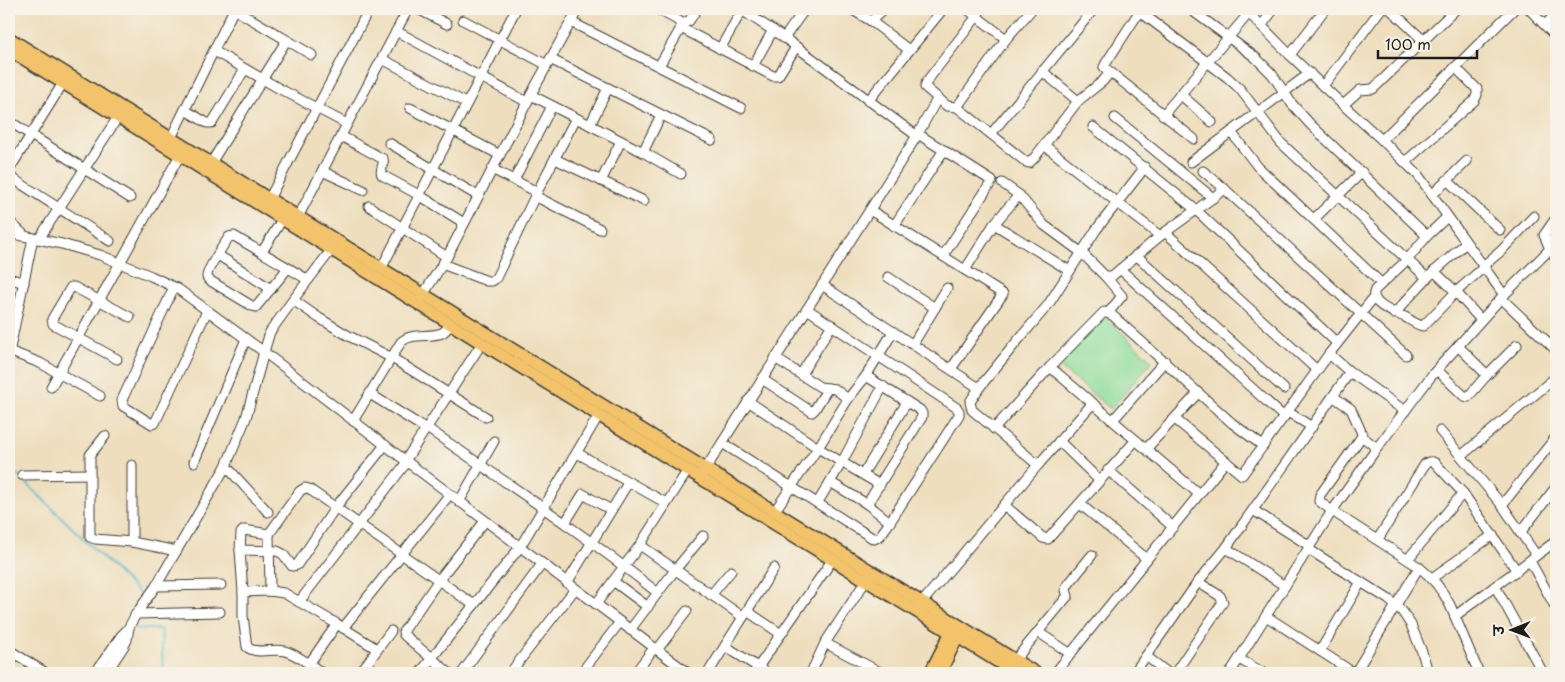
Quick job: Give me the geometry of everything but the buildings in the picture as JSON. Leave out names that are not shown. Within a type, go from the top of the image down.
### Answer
[{"type":"main road","points":[[9,38],[169,143],[180,155],[332,249],[420,299],[702,473],[833,559],[919,607]]},
{"type":"main road","points":[[10,53],[64,83],[118,117],[211,163],[270,199],[381,269],[451,324],[688,470],[702,473],[774,512],[956,630],[1016,673]]},
{"type":"main road","points":[[956,630],[1015,660],[1036,673]]},
{"type":"main road","points":[[930,673],[956,630]]},
{"type":"main road","points":[[940,673],[956,630]]},
{"type":"street","points":[[169,143],[234,9],[312,55]]},
{"type":"street","points":[[270,199],[369,9]]},
{"type":"street","points":[[298,217],[408,9]]},
{"type":"street","points":[[418,9],[447,24]]},
{"type":"street","points":[[381,269],[516,9]]},
{"type":"street","points":[[420,299],[444,261],[578,9]]},
{"type":"street","points":[[659,66],[681,26],[689,22],[697,9]]},
{"type":"street","points":[[720,49],[741,9],[773,30],[917,135],[992,180],[943,256]]},
{"type":"street","points":[[784,38],[805,9]]},
{"type":"street","points":[[852,9],[909,50]]},
{"type":"street","points":[[871,21],[884,9]]},
{"type":"street","points":[[868,101],[943,9]]},
{"type":"street","points":[[968,9],[979,12],[1006,39]]},
{"type":"street","points":[[957,107],[1006,39],[1032,9]]},
{"type":"street","points":[[991,134],[1094,9]]},
{"type":"street","points":[[1190,9],[1229,37],[1272,74],[1284,93],[1310,124],[1427,236]]},
{"type":"street","points":[[1262,25],[1274,9]]},
{"type":"street","points":[[1290,55],[1325,9]]},
{"type":"street","points":[[1323,86],[1381,9]]},
{"type":"street","points":[[1343,105],[1360,90],[1373,89],[1456,9]]},
{"type":"street","points":[[1382,140],[1514,9]]},
{"type":"street","points":[[1529,9],[1556,37]]},
{"type":"street","points":[[662,10],[679,21],[681,26],[720,49],[773,76],[778,76],[796,47]]},
{"type":"street","points":[[1194,139],[1105,69],[1105,64],[1140,10],[1240,89],[1281,143],[1427,278]]},
{"type":"street","points":[[1393,10],[1423,40]]},
{"type":"street","points":[[1163,115],[1229,37],[1247,11],[1290,55],[1418,175],[1503,296],[1555,348]]},
{"type":"street","points":[[979,12],[925,84],[926,90],[947,106],[957,107],[1026,162],[1029,163],[1078,101],[1103,81],[1110,72]]},
{"type":"street","points":[[1545,25],[1556,14]]},
{"type":"street","points":[[463,20],[499,40],[608,88],[712,140]]},
{"type":"street","points":[[571,22],[741,108]]},
{"type":"street","points":[[753,66],[773,30]]},
{"type":"street","points":[[396,32],[480,76],[529,99],[552,106],[643,152],[681,174]]},
{"type":"street","points":[[211,163],[286,41]]},
{"type":"street","points":[[214,51],[347,124]]},
{"type":"street","points":[[382,59],[466,103]]},
{"type":"street","points":[[1405,162],[1474,100],[1477,95],[1477,89],[1455,67]]},
{"type":"street","points":[[185,110],[207,123],[212,123],[245,68]]},
{"type":"street","points":[[1042,71],[1078,101]]},
{"type":"street","points":[[1191,162],[1310,73]]},
{"type":"street","points":[[9,170],[64,83]]},
{"type":"street","points":[[590,125],[608,88]]},
{"type":"street","points":[[1180,94],[1212,122]]},
{"type":"street","points":[[702,473],[870,210],[937,99]]},
{"type":"street","points":[[514,180],[552,106]]},
{"type":"street","points":[[410,108],[500,155]]},
{"type":"street","points":[[643,152],[661,115]]},
{"type":"street","points":[[100,396],[59,372],[9,352],[12,321],[24,283],[33,238],[59,208],[118,117]]},
{"type":"street","points":[[369,206],[402,228],[444,261],[487,281],[492,281],[496,278],[536,194],[576,118]]},
{"type":"street","points":[[1116,118],[1213,198]]},
{"type":"street","points":[[9,121],[130,198]]},
{"type":"street","points":[[1093,127],[1196,210],[1337,343]]},
{"type":"street","points":[[1231,132],[1258,167],[1381,283]]},
{"type":"street","points":[[341,136],[383,159],[382,175],[464,223]]},
{"type":"street","points":[[600,180],[621,141]]},
{"type":"street","points":[[389,143],[478,196]]},
{"type":"street","points":[[1044,145],[1117,203],[1163,234],[1317,370]]},
{"type":"street","points":[[894,226],[944,150]]},
{"type":"street","points":[[51,387],[180,155]]},
{"type":"street","points":[[555,159],[644,202]]},
{"type":"street","points":[[1432,195],[1466,161]]},
{"type":"street","points":[[1038,465],[971,408],[970,402],[979,388],[1048,305],[1096,230],[1145,167]]},
{"type":"street","points":[[492,169],[600,229]]},
{"type":"street","points":[[322,171],[363,190]]},
{"type":"street","points":[[1203,171],[1225,189],[1406,356]]},
{"type":"street","points":[[1314,218],[1362,172]]},
{"type":"street","points":[[9,176],[110,241]]},
{"type":"street","points":[[1447,180],[1500,230]]},
{"type":"street","points":[[994,429],[1050,367],[1102,314],[1108,312],[1122,296],[1082,253],[1044,224],[1019,195],[1002,183]]},
{"type":"street","points":[[1105,276],[1112,276],[1163,234],[1225,189]]},
{"type":"street","points":[[965,270],[994,224],[1019,195]]},
{"type":"street","points":[[870,210],[1003,294],[951,369]]},
{"type":"street","points":[[1374,297],[1383,307],[1394,314],[1404,317],[1418,326],[1423,326],[1483,266],[1501,251],[1534,216]]},
{"type":"street","points":[[1175,419],[1242,475],[1337,343],[1374,297],[1374,292],[1381,283],[1407,260],[1427,236],[1447,217]]},
{"type":"street","points":[[262,252],[283,218]]},
{"type":"street","points":[[1556,218],[1544,235],[1556,258]]},
{"type":"street","points":[[9,221],[33,238]]},
{"type":"street","points":[[994,224],[1070,271]]},
{"type":"street","points":[[9,233],[62,244],[119,263],[174,287],[264,352],[406,462],[686,673]]},
{"type":"street","points":[[288,268],[256,307],[209,280],[207,277],[207,273],[231,235],[262,252],[308,280]]},
{"type":"street","points":[[1394,314],[1427,278],[1466,242]]},
{"type":"street","points":[[106,673],[124,646],[129,628],[136,614],[156,586],[226,466],[246,418],[270,332],[332,249]]},
{"type":"street","points":[[1230,673],[1332,511],[1377,448],[1437,370],[1503,296],[1550,249]]},
{"type":"street","points":[[218,255],[271,289]]},
{"type":"street","points":[[1136,255],[1284,389]]},
{"type":"street","points":[[1120,269],[1286,414],[1312,427]]},
{"type":"street","points":[[1434,272],[1456,292],[1481,320]]},
{"type":"street","points":[[888,277],[935,308]]},
{"type":"street","points":[[9,278],[24,283]]},
{"type":"street","points":[[822,285],[979,388]]},
{"type":"street","points":[[117,359],[52,322],[71,287],[130,318]]},
{"type":"street","points":[[174,287],[121,402],[123,406],[152,424],[155,423],[208,311]]},
{"type":"street","points":[[912,344],[947,288]]},
{"type":"street","points":[[293,300],[319,318],[392,358],[486,417]]},
{"type":"street","points":[[722,443],[874,539],[880,536],[890,522],[959,415],[959,411],[807,309]]},
{"type":"street","points":[[1108,312],[1232,423],[1263,446]]},
{"type":"street","points":[[353,421],[404,339],[443,332],[451,324]]},
{"type":"street","points":[[801,374],[832,325]]},
{"type":"street","points":[[774,512],[818,448],[848,399],[866,376],[892,332]]},
{"type":"street","points":[[194,462],[246,339]]},
{"type":"street","points":[[299,602],[406,462],[482,343]]},
{"type":"street","points":[[1437,370],[1468,397],[1517,345]]},
{"type":"street","points":[[1458,346],[1487,375]]},
{"type":"street","points":[[1329,354],[1350,372],[1405,411]]},
{"type":"street","points":[[775,358],[820,387],[835,390],[848,399]]},
{"type":"street","points":[[1113,420],[1165,362]]},
{"type":"street","points":[[1050,367],[1199,494]]},
{"type":"street","points":[[1134,673],[1198,582],[1226,548],[1350,372]]},
{"type":"street","points":[[866,376],[922,413],[922,417],[867,504]]},
{"type":"street","points":[[1461,456],[1556,377]]},
{"type":"street","points":[[762,379],[812,412],[828,388]]},
{"type":"street","points":[[818,502],[883,386]]},
{"type":"street","points":[[1147,448],[1198,393]]},
{"type":"street","points":[[370,394],[426,428],[544,508],[658,593]]},
{"type":"street","points":[[1334,397],[1351,409],[1362,436],[1377,448]]},
{"type":"street","points":[[748,401],[818,448],[880,485]]},
{"type":"street","points":[[862,474],[907,402]]},
{"type":"street","points":[[919,607],[1038,465],[1093,403]]},
{"type":"street","points":[[420,673],[520,547],[599,416]]},
{"type":"street","points":[[1440,432],[1502,506],[1520,533],[1553,592],[1556,608]]},
{"type":"street","points":[[105,436],[90,455],[90,537],[132,542],[176,551]]},
{"type":"street","points":[[1362,436],[1320,495],[1319,501],[1419,566],[1432,578],[1445,594],[1479,673]]},
{"type":"street","points":[[1502,506],[1556,437]]},
{"type":"street","points":[[1004,505],[1043,538],[1048,540],[1136,440]]},
{"type":"street","points":[[459,502],[494,441]]},
{"type":"street","points":[[1059,441],[1099,480]]},
{"type":"street","points":[[240,550],[280,552],[292,566],[297,565],[335,508],[385,445]]},
{"type":"street","points":[[577,453],[666,503]]},
{"type":"street","points":[[1055,673],[1226,461]]},
{"type":"street","points":[[1378,539],[1425,464],[1429,462],[1435,463],[1463,493],[1517,570]]},
{"type":"street","points":[[132,465],[132,542]]},
{"type":"street","points":[[226,466],[268,512]]},
{"type":"street","points":[[596,604],[640,545],[688,470]]},
{"type":"street","points":[[1108,470],[1173,527]]},
{"type":"street","points":[[22,475],[90,474]]},
{"type":"street","points":[[830,482],[867,504],[890,522]]},
{"type":"street","points":[[567,583],[628,483]]},
{"type":"street","points":[[1520,533],[1556,487]]},
{"type":"street","points":[[270,591],[269,534],[300,491],[305,488],[474,605]]},
{"type":"street","points":[[1408,559],[1463,493]]},
{"type":"street","points":[[309,664],[450,494]]},
{"type":"street","points":[[565,523],[583,494],[611,510]]},
{"type":"street","points":[[1080,504],[1147,559]]},
{"type":"street","points":[[1253,510],[1402,611],[1411,625],[1424,658],[1426,673]]},
{"type":"street","points":[[449,673],[404,635],[403,632],[438,581],[485,521]]},
{"type":"street","points":[[269,534],[242,531],[240,535],[243,616],[247,647],[250,650],[256,651],[288,652],[322,673]]},
{"type":"street","points":[[1432,578],[1492,535]]},
{"type":"street","points":[[630,630],[702,536]]},
{"type":"street","points":[[1455,616],[1556,541]]},
{"type":"street","points":[[640,545],[711,595],[781,634]]},
{"type":"street","points":[[1226,548],[1284,586]]},
{"type":"street","points":[[1015,660],[1068,596],[1067,586],[1092,555]]},
{"type":"street","points":[[756,670],[833,559]]},
{"type":"street","points":[[462,673],[542,564]]},
{"type":"street","points":[[1266,616],[1354,673],[1419,566]]},
{"type":"street","points":[[708,673],[774,568]]},
{"type":"street","points":[[711,595],[731,570]]},
{"type":"street","points":[[811,673],[825,643],[867,579]]},
{"type":"street","points":[[613,581],[648,607]]},
{"type":"street","points":[[1175,673],[1223,602],[1220,596],[1198,582]]},
{"type":"street","points":[[1320,651],[1361,582]]},
{"type":"street","points":[[156,586],[220,586]]},
{"type":"street","points":[[1495,586],[1543,673]]},
{"type":"street","points":[[510,673],[575,589]]},
{"type":"street","points":[[243,592],[270,591],[284,593],[377,649]]},
{"type":"street","points":[[635,673],[687,611]]},
{"type":"street","points":[[136,614],[220,612]]},
{"type":"street","points":[[581,673],[620,622]]},
{"type":"street","points":[[95,673],[121,636],[129,628]]},
{"type":"street","points":[[360,673],[391,631]]},
{"type":"street","points":[[1038,632],[1071,654]]},
{"type":"street","points":[[825,643],[882,673]]},
{"type":"street","points":[[725,646],[756,670],[767,673]]},
{"type":"street","points":[[9,662],[12,652],[46,673]]},
{"type":"street","points":[[1146,656],[1168,673]]},
{"type":"street","points":[[1239,659],[1264,673]]},
{"type":"street","points":[[862,673],[867,664]]},
{"type":"green space","points":[[1105,317],[1152,361],[1111,409],[1056,364]]},
{"type":"waterway","points":[[17,474],[141,595]]},
{"type":"waterway","points":[[135,629],[161,629],[163,673]]}]
